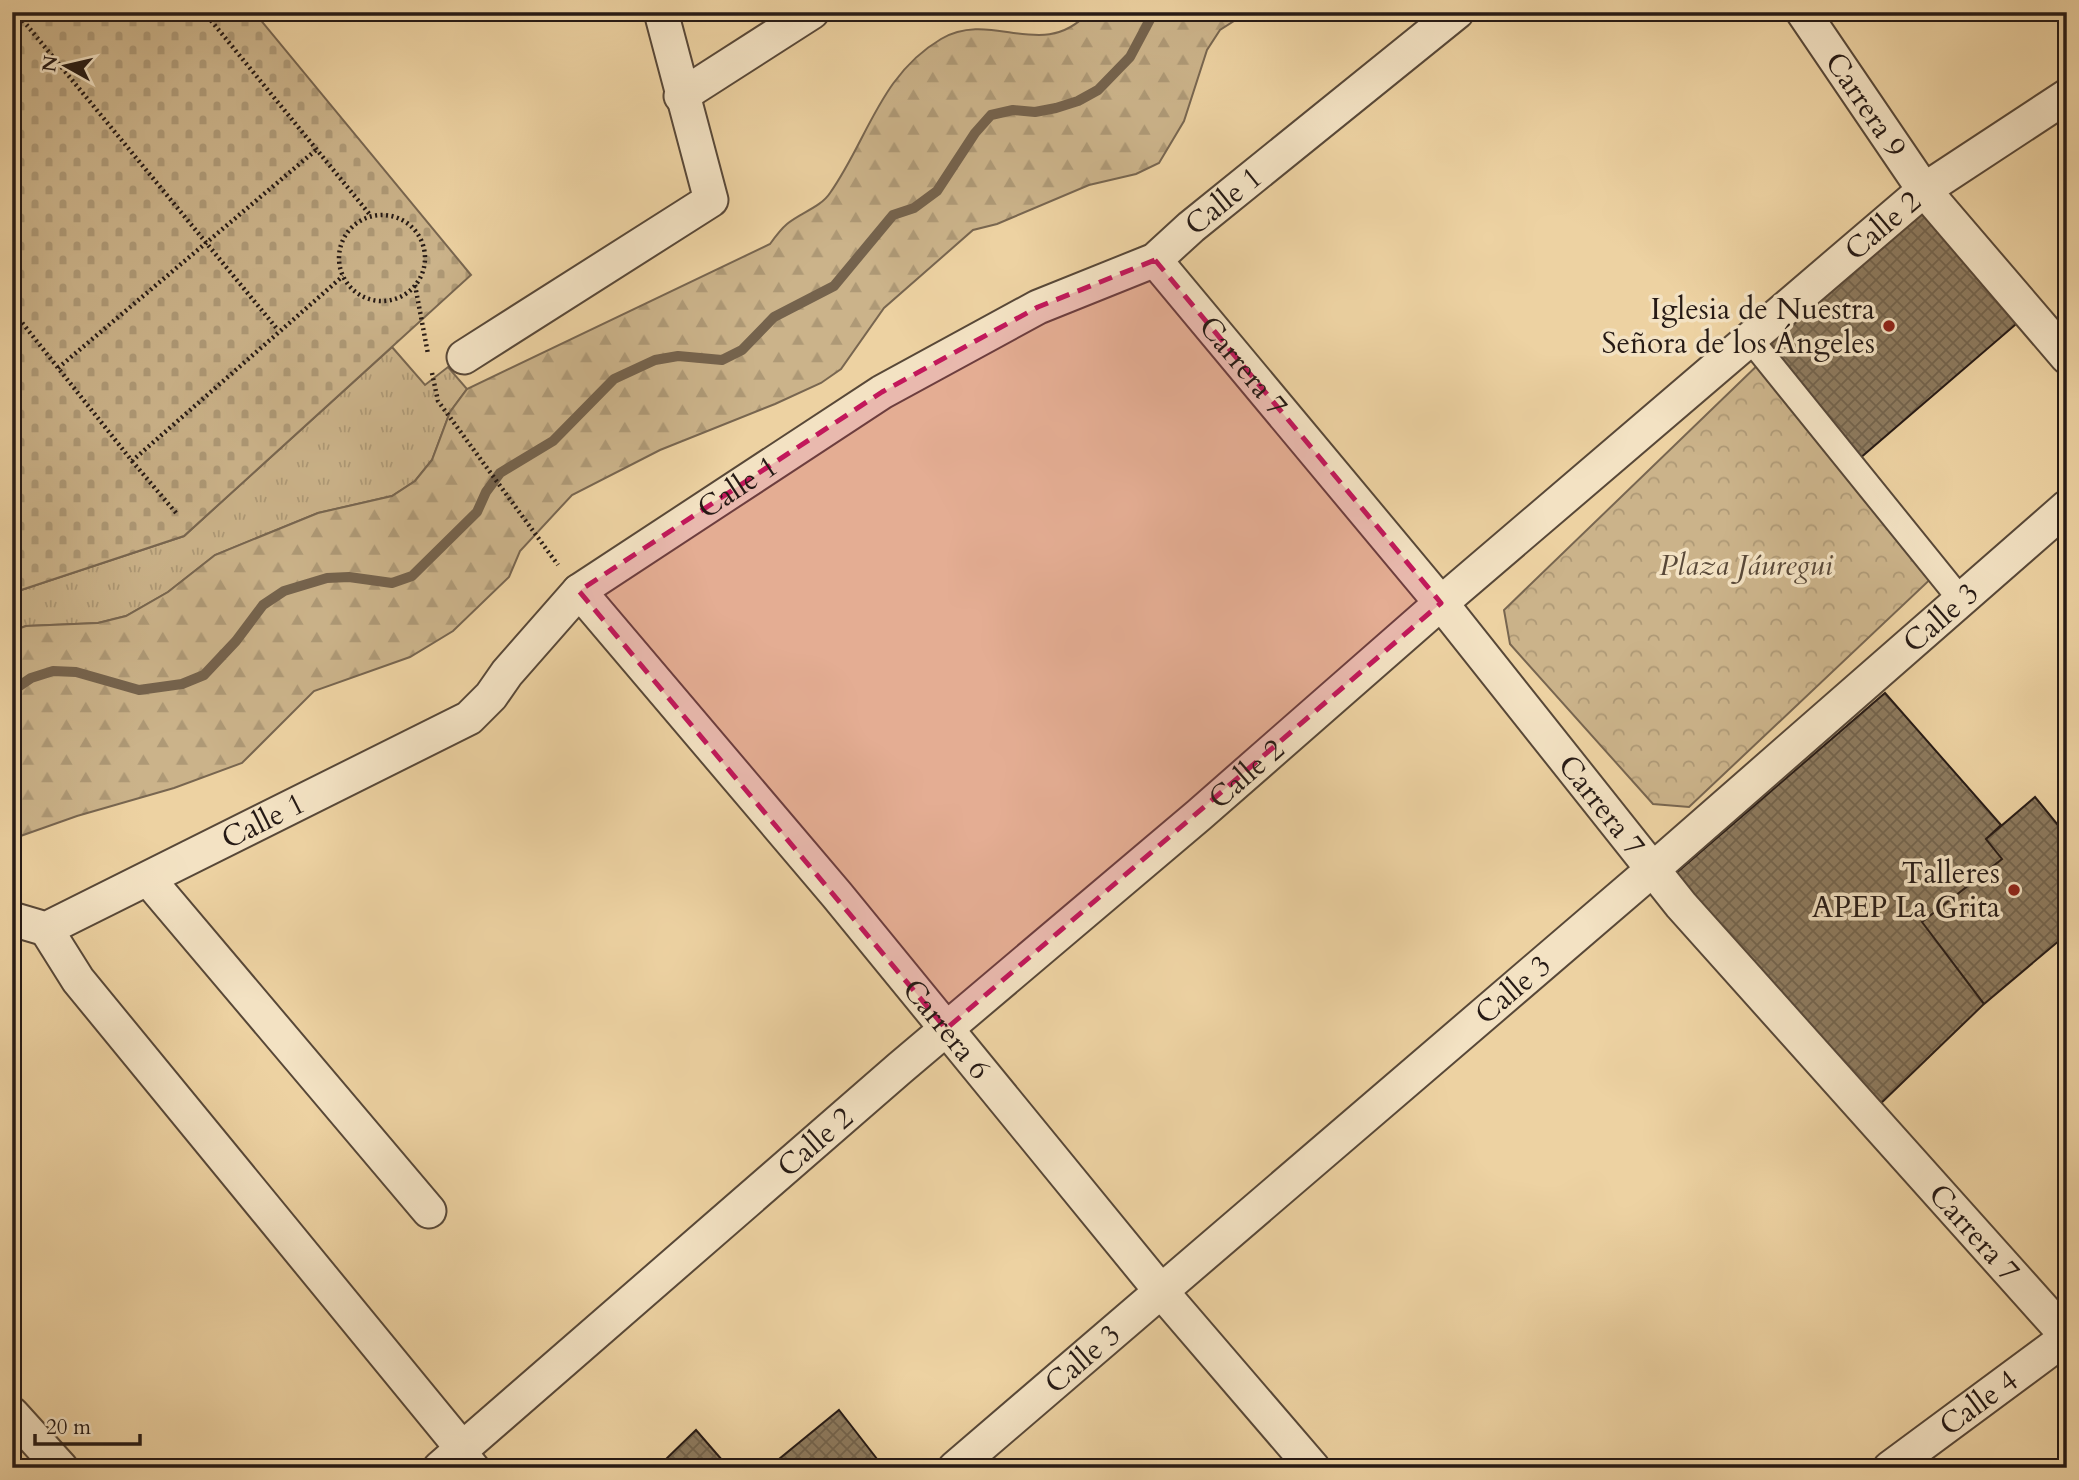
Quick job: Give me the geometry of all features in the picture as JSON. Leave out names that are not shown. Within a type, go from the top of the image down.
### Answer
[{"type":"street","points":[[464,357],[711,200],[681,96],[661,12]]},
{"type":"street","points":[[681,96],[812,12]]},
{"type":"street","name":"Calle 1","points":[[47,929],[469,718],[491,696],[570,580],[882,391],[1038,307],[1156,260],[1191,227],[1457,12]]},
{"type":"street","name":"Carrera 9","points":[[1803,12],[1924,190],[2067,357]]},
{"type":"street","name":"Calle 2","points":[[460,1461],[946,1029],[1199,815],[1441,603],[1924,190],[2067,96]]},
{"type":"street","name":"Carrera 7","points":[[1156,260],[1441,603],[1652,870],[2067,1336]]},
{"type":"street","points":[[1750,339],[1961,600]]},
{"type":"street","name":"Calle 3","points":[[955,1468],[1652,870],[2067,507]]},
{"type":"street","name":"Carrera 6","points":[[570,580],[946,1029],[1160,1290],[1313,1468]]},
{"type":"street","points":[[149,880],[429,1211]]},
{"type":"street","points":[[12,919],[47,929],[78,980],[460,1461]]},
{"type":"street","name":"Calle 4","points":[[1890,1468],[2067,1336]]},
{"type":"street","points":[[12,1414],[61,1468]]},
{"type":"path","points":[[16,12],[278,330]]},
{"type":"path","points":[[204,12],[371,216]]},
{"type":"path","points":[[58,368],[316,150]]},
{"type":"path","points":[[371,216],[397,218],[418,234],[425,263],[415,285],[399,298],[379,301],[356,293],[343,276],[339,256],[342,241],[352,227],[371,216]]},
{"type":"path","points":[[132,461],[278,330],[343,276]]},
{"type":"path","points":[[415,285],[438,401],[570,580]]},
{"type":"path","points":[[12,310],[177,514]]},
{"type":"path","points":[[12,328],[21,321]]},
{"type":"highlighted area","points":[[1155,260],[1441,603],[946,1029],[579,591],[882,392],[1038,307]]},
{"type":"green space","points":[[12,12],[254,12],[471,275],[184,536],[12,593]]},
{"type":"green space","points":[[1089,12],[1248,12],[1220,30],[1207,50],[1184,121],[1159,163],[1136,174],[1089,185],[997,224],[973,230],[884,308],[841,369],[821,383],[660,450],[572,495],[520,551],[509,577],[453,631],[410,657],[314,691],[242,763],[174,788],[77,816],[12,839],[12,631],[26,626],[98,623],[126,616],[168,592],[215,555],[318,513],[392,496],[415,481],[432,460],[450,412],[467,389],[770,244],[787,224],[826,198],[889,89],[920,54],[941,39],[960,31],[979,29],[1035,35],[1053,34],[1071,27]]},
{"type":"green space","points":[[392,347],[425,385],[448,367],[467,389],[450,412],[432,460],[415,481],[392,496],[318,513],[215,555],[168,592],[126,616],[98,623],[26,626],[12,631],[12,593],[184,536]]},
{"type":"green space","name":"Plaza Jáuregui","points":[[1766,357],[1938,572],[1689,807],[1653,804],[1510,644],[1504,610]]},
{"type":"building","name":"Iglesia de Nuestra Señora de los Ángeles","points":[[1924,190],[2029,313],[1852,465],[1750,339]]},
{"type":"building","points":[[1885,693],[2001,825],[1986,839],[2002,859],[1922,922],[1984,1004],[1876,1108],[1675,874]]},
{"type":"building","name":"Talleres APEP La Grita","points":[[2035,797],[2067,836],[2067,934],[1984,1004],[1922,922],[2002,859],[1986,839]]},
{"type":"building","points":[[839,1410],[884,1468],[768,1468]]},
{"type":"building","points":[[696,1430],[729,1468],[673,1468],[666,1459]]},
{"type":"waterway","points":[[12,691],[31,678],[53,671],[76,672],[139,690],[182,684],[204,675],[236,641],[263,605],[284,591],[327,578],[349,577],[392,583],[412,576],[477,512],[486,492],[500,473],[553,441],[614,379],[655,360],[678,356],[722,360],[742,350],[774,317],[834,286],[893,215],[914,208],[937,191],[975,133],[991,115],[1013,110],[1035,112],[1056,108],[1078,101],[1098,90],[1130,57],[1154,12]]},
{"type":"place","name":"Iglesia de Nuestra Señora de los Ángeles","points":[[1889,326]]},
{"type":"place","name":"Talleres APEP La Grita","points":[[2014,890]]}]
